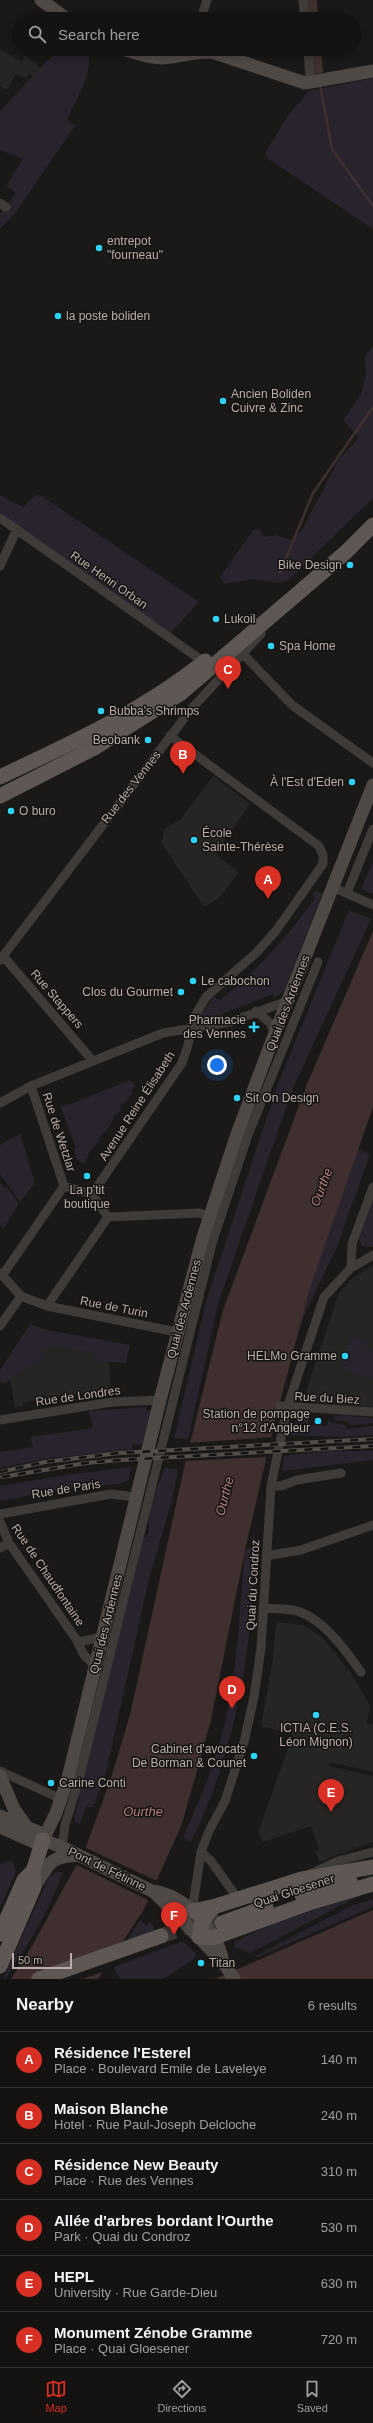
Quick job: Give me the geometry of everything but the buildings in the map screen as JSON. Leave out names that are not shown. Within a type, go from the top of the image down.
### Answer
[{"type":"main road","points":[[41,0],[57,12]]},
{"type":"main road","points":[[145,56],[151,58],[164,58],[173,56]]},
{"type":"main road","points":[[224,56],[300,82],[326,80],[373,71]]},
{"type":"main road","points":[[0,777],[91,734],[149,702],[204,662],[333,552],[373,512]]},
{"type":"main road","name":"Rue des Vennes","points":[[259,629],[345,553],[373,525]]},
{"type":"main road","points":[[0,796],[96,747],[154,712],[180,694],[259,629]]},
{"type":"main road","name":"Quai des Ardennes","points":[[44,1840],[61,1799],[160,1400],[209,1216],[288,1001],[372,789]]},
{"type":"main road","points":[[0,1776],[14,1809],[26,1826]]},
{"type":"main road","points":[[0,1793],[0,1802]]},
{"type":"main road","points":[[0,1816],[38,1832],[44,1840]]},
{"type":"main road","points":[[0,1827],[34,1842],[44,1840]]},
{"type":"main road","points":[[34,1887],[33,1871],[44,1840]]},
{"type":"main road","name":"Pont de Fétinne","points":[[44,1840],[62,1847],[152,1890],[164,1893],[180,1901],[193,1918]]},
{"type":"main road","points":[[0,1966],[34,1887],[52,1860],[79,1855]]},
{"type":"main road","points":[[0,1934],[24,1880],[33,1871]]},
{"type":"main road","points":[[234,1979],[193,1918],[218,1915],[238,1899],[302,1879],[372,1871]]},
{"type":"main road","name":"Quai Gloesener","points":[[218,1915],[325,1880],[372,1871]]},
{"type":"main road","points":[[206,1937],[312,1902],[373,1884]]},
{"type":"main road","points":[[62,1979],[164,1939]]},
{"type":"main road","points":[[39,1979],[120,1955]]},
{"type":"street","points":[[203,12],[207,0]]},
{"type":"street","points":[[303,0],[304,12]]},
{"type":"street","points":[[309,56],[311,82]]},
{"type":"street","name":"Rue Henri Orban","points":[[0,518],[204,662]]},
{"type":"street","points":[[0,566],[17,529]]},
{"type":"street","name":"Rue des Vennes","points":[[2,958],[196,702],[261,634],[259,629]]},
{"type":"street","points":[[242,653],[292,705],[373,763]]},
{"type":"street","name":"Avenue Reine Élisabeth","points":[[92,1194],[182,1063],[193,1019],[206,997],[257,952],[275,932],[322,870],[323,855],[319,846],[170,736]]},
{"type":"street","points":[[347,893],[373,829]]},
{"type":"street","points":[[332,887],[373,905]]},
{"type":"street","name":"Rue Stappers","points":[[2,958],[92,1060]]},
{"type":"street","name":"Quai des Ardennes","points":[[62,1847],[65,1825],[78,1783],[212,1240],[248,1134],[318,962]]},
{"type":"street","points":[[0,1102],[31,1086],[92,1060],[163,1034],[191,1027],[222,1024],[288,1001]]},
{"type":"street","points":[[256,1011],[270,1023],[276,1033]]},
{"type":"street","name":"Rue de Wetzlar","points":[[31,1086],[64,1186]]},
{"type":"street","points":[[64,1186],[92,1194],[108,1216],[47,1306],[22,1296],[1,1275],[64,1186]]},
{"type":"street","points":[[351,1268],[352,1244],[373,1187]]},
{"type":"street","points":[[108,1216],[199,1213],[209,1216]]},
{"type":"street","name":"Quai du Condroz","points":[[193,1918],[201,1852],[209,1831],[225,1801],[244,1742],[254,1697],[261,1648],[271,1486],[284,1407],[324,1297],[351,1268],[373,1255]]},
{"type":"street","points":[[0,1326],[22,1296]]},
{"type":"street","name":"Rue de Turin","points":[[47,1306],[178,1332]]},
{"type":"street","name":"Rue de Londres","points":[[0,1420],[112,1402],[160,1400]]},
{"type":"street","name":"Rue du Biez","points":[[284,1407],[373,1412]]},
{"type":"street","points":[[271,1486],[281,1486],[302,1478],[341,1472]]},
{"type":"street","name":"Rue de Paris","points":[[0,1514],[111,1494],[136,1497]]},
{"type":"street","name":"Rue de Chaudfontaine","points":[[0,1522],[9,1543],[78,1642],[84,1655],[95,1666]]},
{"type":"street","points":[[266,1556],[301,1550],[373,1525]]},
{"type":"street","points":[[0,1548],[9,1543]]},
{"type":"street","points":[[263,1608],[299,1611],[311,1618],[334,1637],[361,1672]]},
{"type":"street","name":"Rue de Chaudfontaine","points":[[78,1642],[102,1637]]},
{"type":"street","points":[[0,1771],[61,1799]]},
{"type":"street","points":[[201,1852],[211,1861],[238,1899]]},
{"type":"street","points":[[302,1879],[338,1861],[373,1852]]},
{"type":"shaded area","points":[[0,49],[22,62],[25,56],[43,70],[35,79],[30,74],[26,78],[16,74],[7,90],[0,86]]},
{"type":"shaded area","points":[[53,56],[89,56],[88,68],[83,86],[67,120],[75,126],[16,212],[0,229],[0,214],[16,193],[6,186],[23,159],[0,150],[0,111]]},
{"type":"shaded area","points":[[373,78],[373,229],[270,160],[265,153],[289,114],[309,91]]},
{"type":"shaded area","points":[[373,346],[373,498],[290,579],[279,583],[252,579],[225,584],[220,577],[253,530],[259,529],[264,537],[276,535],[293,541],[303,528],[339,459],[359,438],[343,420],[361,394],[366,374],[365,356]]},
{"type":"shaded area","points":[[0,495],[23,507],[34,496],[40,495],[199,602],[168,636],[0,515]]},
{"type":"shaded area","name":"École Sainte-Thérèse","points":[[213,776],[250,804],[215,854],[239,872],[218,899],[204,907],[162,844],[164,829],[180,820]]},
{"type":"shaded area","points":[[373,862],[373,894],[361,889]]},
{"type":"shaded area","points":[[316,890],[322,894],[284,991],[274,998],[273,994],[222,1014],[224,1018],[199,1021],[198,1019],[214,996],[219,1001],[271,953],[315,898],[312,895]]},
{"type":"shaded area","points":[[349,910],[371,919],[293,1088],[219,1301],[188,1439],[174,1438],[207,1298],[278,1084]]},
{"type":"shaded area","points":[[130,1080],[135,1086],[131,1091],[133,1093],[120,1107],[122,1109],[118,1114],[116,1113],[109,1127],[98,1139],[100,1140],[87,1155],[89,1156],[84,1164],[76,1159],[74,1149],[76,1148],[60,1106],[71,1104]]},
{"type":"shaded area","points":[[20,1134],[35,1183],[20,1202],[0,1174],[0,1145]]},
{"type":"shaded area","points":[[355,1148],[370,1154],[337,1247],[306,1311],[291,1353],[320,1241]]},
{"type":"shaded area","points":[[0,1182],[5,1189],[7,1187],[19,1204],[3,1229],[0,1225]]},
{"type":"shaded area","points":[[373,1200],[373,1247],[362,1246],[359,1239]]},
{"type":"shaded area","name":"HELMo Gramme","points":[[373,1265],[373,1407],[310,1403],[304,1397],[338,1295],[350,1280]]},
{"type":"shaded area","points":[[30,1324],[48,1330],[130,1345],[126,1363],[93,1361],[93,1352],[71,1351],[71,1347],[44,1347],[43,1358],[3,1384],[0,1382],[0,1370]]},
{"type":"shaded area","points":[[352,1337],[367,1341],[365,1347],[373,1351],[373,1379],[341,1369]]},
{"type":"shaded area","points":[[43,1347],[71,1347],[71,1351],[93,1352],[93,1361],[109,1362],[111,1394],[98,1396],[97,1392],[49,1398],[23,1402],[24,1406],[15,1408],[10,1379],[43,1358]]},
{"type":"shaded area","points":[[146,1407],[147,1410],[151,1411],[142,1444],[132,1445],[132,1449],[44,1459],[0,1468],[0,1452],[33,1447],[31,1437],[93,1428],[89,1411]]},
{"type":"shaded area","points":[[343,1415],[373,1418],[373,1423],[350,1425],[347,1422],[333,1420],[335,1416]]},
{"type":"shaded area","points":[[309,1416],[309,1425],[327,1426],[329,1416],[330,1422],[347,1426],[347,1429],[373,1426],[373,1435],[342,1437],[288,1435],[289,1431],[296,1422]]},
{"type":"shaded area","points":[[324,1451],[373,1451],[373,1460],[282,1471],[284,1456]]},
{"type":"shaded area","points":[[131,1467],[129,1480],[119,1484],[74,1487],[0,1501],[0,1486],[66,1475]]},
{"type":"shaded area","points":[[165,1467],[178,1470],[172,1500],[149,1579],[105,1776],[93,1807],[86,1807],[80,1824],[75,1823],[74,1818],[142,1539],[147,1535],[149,1530],[151,1505]]},
{"type":"shaded area","points":[[254,1528],[253,1581],[250,1621],[246,1661],[236,1714],[221,1767],[191,1842],[183,1838],[213,1763],[227,1715],[237,1644],[245,1550],[251,1548]]},
{"type":"shaded area","name":"ICTIA (C.E.S. Léon Mignon)","points":[[276,1622],[303,1625],[322,1637],[351,1673],[370,1706],[367,1723],[373,1725],[373,1772],[330,1762],[329,1766],[373,1776],[373,1842],[319,1862],[315,1851],[319,1849],[311,1826],[263,1842],[258,1833],[293,1734],[261,1726],[273,1658]]},
{"type":"shaded area","points":[[12,1860],[16,1872],[0,1908],[0,1864]]},
{"type":"shaded area","points":[[57,1872],[63,1872],[45,1914],[22,1953],[5,1979],[3,1979],[47,1881],[50,1876]]},
{"type":"shaded area","points":[[363,1894],[249,1953],[235,1948],[234,1942],[264,1928]]},
{"type":"shaded area","points":[[373,1899],[373,1907],[258,1957],[255,1956],[353,1905]]},
{"type":"shaded area","points":[[140,1920],[147,1926],[150,1921],[155,1930],[124,1946]]},
{"type":"shaded area","points":[[183,1941],[196,1954],[193,1960],[162,1979],[120,1979],[114,1967]]},
{"type":"water","points":[[304,0],[317,0],[318,12],[305,12]]},
{"type":"water","points":[[310,56],[322,56],[323,72],[312,75]]},
{"type":"water","name":"Ourthe","points":[[373,931],[373,1107],[309,1291],[273,1429],[245,1550],[211,1720],[182,1824],[143,1911],[98,1979],[11,1979],[32,1946],[86,1847],[110,1781],[130,1715],[184,1468],[223,1310],[307,1084]]},
{"type":"water","points":[[373,1910],[373,1979],[215,1979],[361,1915]]},
{"type":"pier","points":[[273,1437],[268,1457],[184,1461],[188,1443]]},
{"type":"pier","points":[[84,1847],[157,1881],[148,1900],[75,1864]]},
{"type":"pier","points":[[121,1947],[106,1971],[82,1979],[30,1979]]},
{"type":"waterway","points":[[320,85],[332,149],[373,206]]},
{"type":"waterway","points":[[280,573],[313,493],[373,407]]},
{"type":"tunnel","points":[[161,1936],[219,1916]]},
{"type":"railway","points":[[0,1472],[45,1462],[119,1453],[373,1439]]},
{"type":"railway","points":[[2,1477],[86,1463],[120,1460],[373,1446]]},
{"type":"place","name":"entrepot \"fourneau\"","points":[[99,248]]},
{"type":"place","name":"la poste boliden","points":[[58,316]]},
{"type":"place","name":"Ancien Boliden Cuivre & Zinc","points":[[223,401]]},
{"type":"place","name":"Bike Design","points":[[350,565]]},
{"type":"place","name":"Lukoil","points":[[216,619]]},
{"type":"place","name":"Spa Home","points":[[271,646]]},
{"type":"place","name":"Résidence New Beauty","points":[[228,689]]},
{"type":"place","name":"Bubba's Shrimps","points":[[101,711]]},
{"type":"place","name":"Beobank","points":[[148,740]]},
{"type":"place","name":"Maison Blanche","points":[[183,774]]},
{"type":"place","name":"À l'Est d'Eden","points":[[352,782]]},
{"type":"place","name":"O buro","points":[[11,811]]},
{"type":"place","name":"École Sainte-Thérèse","points":[[194,840]]},
{"type":"place","name":"Résidence l'Esterel","points":[[268,899]]},
{"type":"place","name":"Le cabochon","points":[[193,981]]},
{"type":"place","name":"Clos du Gourmet","points":[[181,992]]},
{"type":"place","name":"Pharmacie des Vennes","points":[[254,1027]]},
{"type":"place","name":"Sit On Design","points":[[237,1098]]},
{"type":"place","name":"La p'tit boutique","points":[[87,1176]]},
{"type":"place","name":"HELMo Gramme","points":[[345,1356]]},
{"type":"place","name":"Station de pompage n°12 d'Angleur","points":[[318,1421]]},
{"type":"place","name":"Allée d'arbres bordant l'Ourthe","points":[[232,1709]]},
{"type":"place","name":"ICTIA (C.E.S. Léon Mignon)","points":[[316,1715]]},
{"type":"place","name":"Cabinet d'avocats De Borman & Counet","points":[[254,1756]]},
{"type":"place","name":"Carine Conti","points":[[51,1783]]},
{"type":"place","name":"HEPL","points":[[331,1812]]},
{"type":"place","name":"Monument Zénobe Gramme","points":[[174,1935]]},
{"type":"place","name":"Titan","points":[[201,1963]]}]
